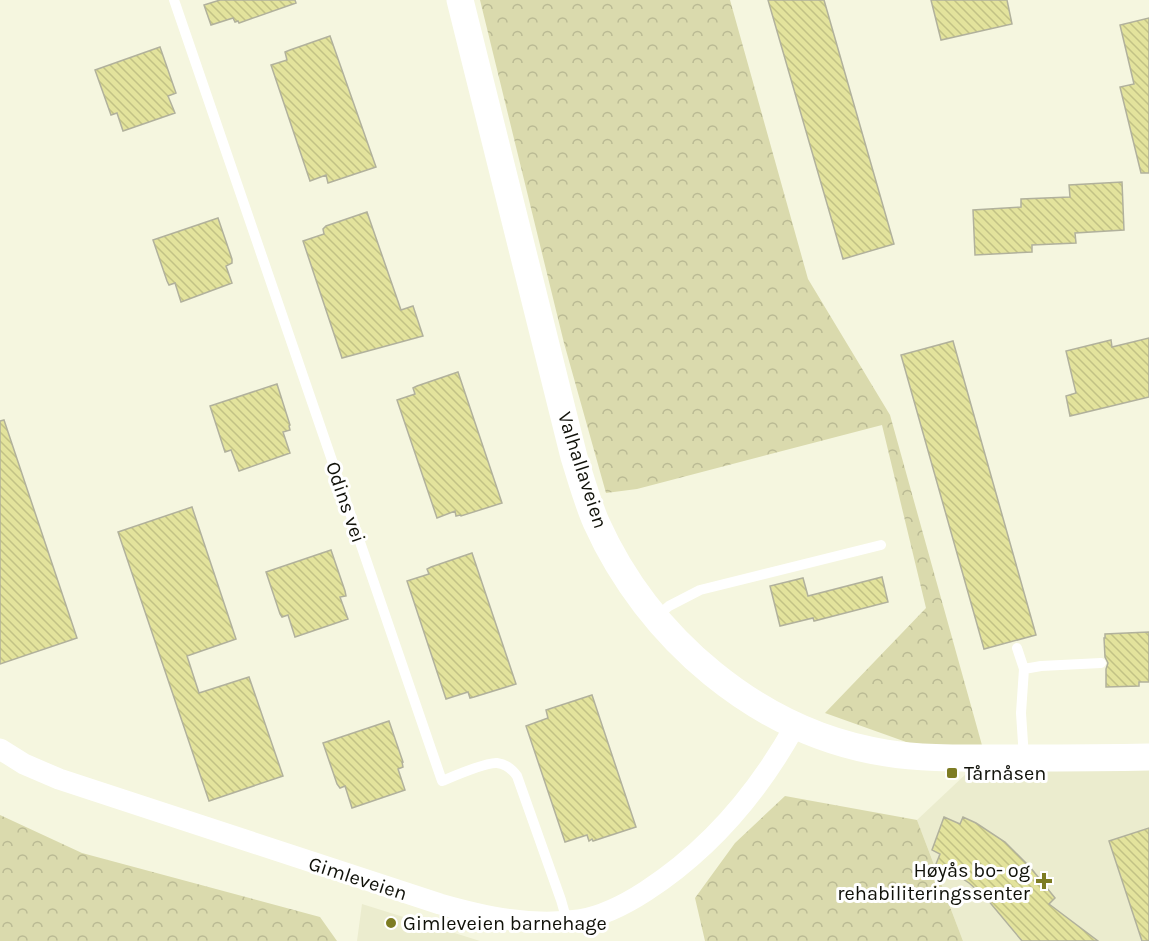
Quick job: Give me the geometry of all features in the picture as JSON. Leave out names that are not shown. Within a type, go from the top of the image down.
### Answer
[{"type":"street","name":"Valhallaveien","points":[[460,0],[574,457],[596,521],[620,566],[656,617],[691,653],[728,686],[751,702],[795,726],[854,747],[924,757],[1149,757]]},
{"type":"street","name":"Gimleveien","points":[[0,749],[24,764],[67,782],[440,904],[493,918],[534,922],[567,921],[592,917],[625,903],[689,860],[720,830],[760,780],[795,726]]},
{"type":"lane","name":"Odins vei","points":[[174,0],[442,781],[495,763],[505,765],[512,770],[517,776],[567,921]]},
{"type":"lane","points":[[656,617],[669,606],[700,590],[881,545]]},
{"type":"lane","points":[[1017,648],[1024,669],[1021,713],[1024,758]]},
{"type":"lane","points":[[1024,669],[1101,663]]},
{"type":"shaded area","name":"Høyås bo- og rehabiliteringssenter","points":[[985,756],[1149,759],[1149,941],[963,941],[917,820]]},
{"type":"shaded area","name":"Gimleveien barnehage","points":[[362,904],[480,941],[357,941]]},
{"type":"green space","points":[[480,0],[730,0],[808,279],[890,415],[985,756],[909,743],[825,713],[926,608],[882,425],[637,489],[606,493],[564,343]]},
{"type":"green space","points":[[785,796],[917,820],[963,941],[705,941],[695,898],[735,843]]},
{"type":"green space","points":[[0,815],[82,853],[320,917],[337,941],[0,941]]},
{"type":"building","points":[[220,0],[295,0],[296,3],[239,23],[233,18],[211,25],[204,5]]},
{"type":"building","points":[[768,0],[824,0],[894,244],[843,259]]},
{"type":"building","points":[[931,0],[1007,0],[1012,24],[941,40]]},
{"type":"building","points":[[1149,18],[1149,173],[1141,173],[1120,87],[1134,84],[1120,25]]},
{"type":"building","points":[[330,36],[376,167],[328,183],[326,175],[310,181],[271,65],[287,60],[285,52]]},
{"type":"building","points":[[160,47],[176,93],[168,96],[175,113],[123,131],[117,113],[111,115],[95,70]]},
{"type":"building","points":[[1122,182],[1124,230],[1075,233],[1076,243],[1032,245],[1032,252],[975,255],[973,210],[1021,207],[1021,199],[1070,197],[1069,185]]},
{"type":"building","points":[[367,212],[401,310],[413,306],[423,336],[342,358],[303,241],[324,234],[323,229],[326,226]]},
{"type":"building","points":[[218,218],[232,259],[232,263],[226,266],[232,283],[181,302],[175,283],[169,285],[167,281],[153,240]]},
{"type":"building","points":[[1149,338],[1149,397],[1070,416],[1066,396],[1076,393],[1066,351],[1111,340],[1112,347]]},
{"type":"building","points":[[953,341],[1036,635],[984,649],[901,355]]},
{"type":"building","points":[[458,372],[502,503],[461,516],[456,516],[455,511],[437,518],[397,400],[415,394],[413,388],[417,386]]},
{"type":"building","points":[[277,384],[290,425],[290,430],[283,432],[290,453],[239,471],[231,450],[225,452],[210,406]]},
{"type":"building","points":[[4,420],[77,638],[0,664],[0,421]]},
{"type":"building","points":[[192,507],[236,639],[187,656],[199,693],[249,677],[283,776],[209,801],[118,532]]},
{"type":"building","points":[[331,550],[345,591],[346,596],[340,597],[348,619],[295,637],[288,615],[282,617],[280,614],[266,572]]},
{"type":"building","points":[[472,553],[516,684],[470,698],[468,692],[446,699],[407,581],[429,574],[427,569],[431,567]]},
{"type":"building","points":[[882,577],[888,602],[814,621],[813,618],[780,626],[770,586],[803,578],[808,596]]},
{"type":"building","points":[[1149,632],[1149,682],[1139,682],[1139,686],[1106,687],[1108,663],[1105,657],[1105,634]]},
{"type":"building","points":[[592,695],[636,827],[593,841],[592,839],[589,841],[587,835],[565,842],[526,726],[548,718],[546,710]]},
{"type":"building","points":[[389,721],[403,762],[403,767],[398,769],[405,790],[352,808],[345,786],[340,788],[337,784],[323,743]]},
{"type":"building","points":[[944,817],[960,824],[963,817],[1005,842],[1030,867],[1055,898],[1049,904],[1098,941],[1022,941],[987,899],[969,883],[936,864],[940,854],[932,850]]},
{"type":"building","points":[[1149,828],[1149,941],[1142,941],[1109,841]]},
{"type":"place","name":"Tårnåsen","points":[[952,773]]},
{"type":"place","name":"Høyås bo- og rehabiliteringssenter","points":[[1044,881]]},
{"type":"place","name":"Gimleveien barnehage","points":[[391,923]]}]
